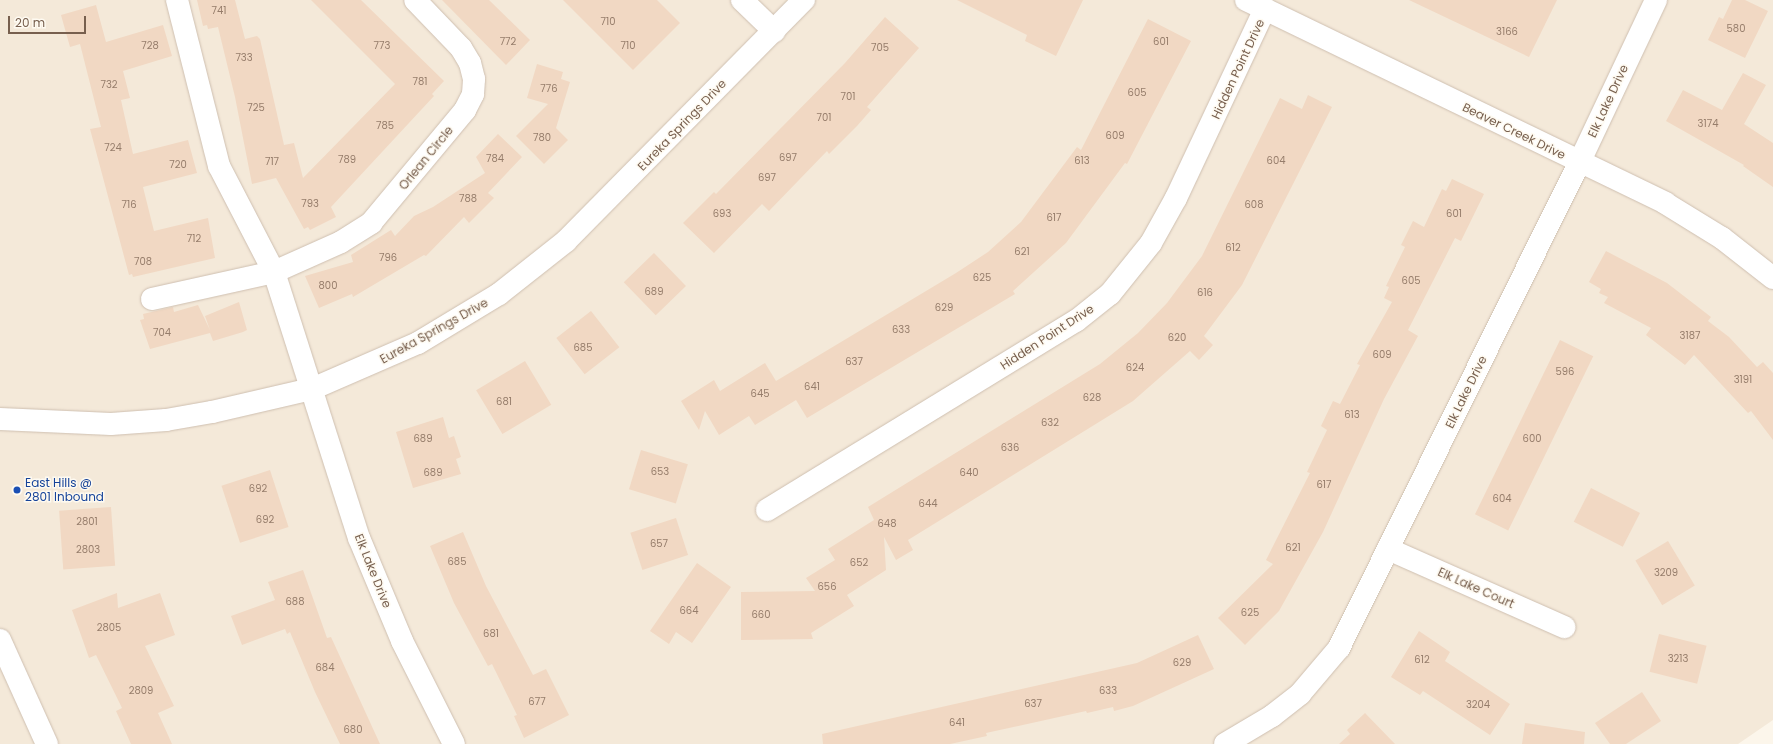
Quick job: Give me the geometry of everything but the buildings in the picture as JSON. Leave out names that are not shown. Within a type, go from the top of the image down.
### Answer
[{"type":"street","points":[[177,0],[219,166],[274,272],[312,389]]},
{"type":"street","name":"Orlean Circle","points":[[152,299],[274,272],[341,242],[372,223],[465,110],[473,94],[474,78],[470,63],[461,48],[416,0]]},
{"type":"street","points":[[742,0],[774,31]]},
{"type":"street","name":"Eureka Springs Drive","points":[[0,419],[111,424],[166,420],[212,412],[312,389],[418,343],[499,294],[534,268],[566,241],[647,162],[804,0]]},
{"type":"street","name":"Elk Lake Drive","points":[[1225,744],[1272,716],[1300,694],[1322,671],[1339,648],[1579,163],[1656,0]]},
{"type":"street","name":"Beaver Creek Drive","points":[[1256,5],[1579,163],[1665,203],[1722,238],[1773,278]]},
{"type":"street","name":"Hidden Point Drive","points":[[767,510],[1076,321],[1110,294],[1151,243],[1176,198],[1256,5]]},
{"type":"street","name":"Elk Lake Drive","points":[[312,389],[359,538],[402,641],[454,744]]},
{"type":"street","name":"Elk Lake Court","points":[[1388,549],[1564,627]]},
{"type":"street","points":[[0,640],[47,744]]},
{"type":"shaded area","points":[[0,0],[1773,0],[1773,720],[1738,744],[0,744]]},
{"type":"place","name":"East Hills @ 2801 Inbound","points":[[17,490]]}]
